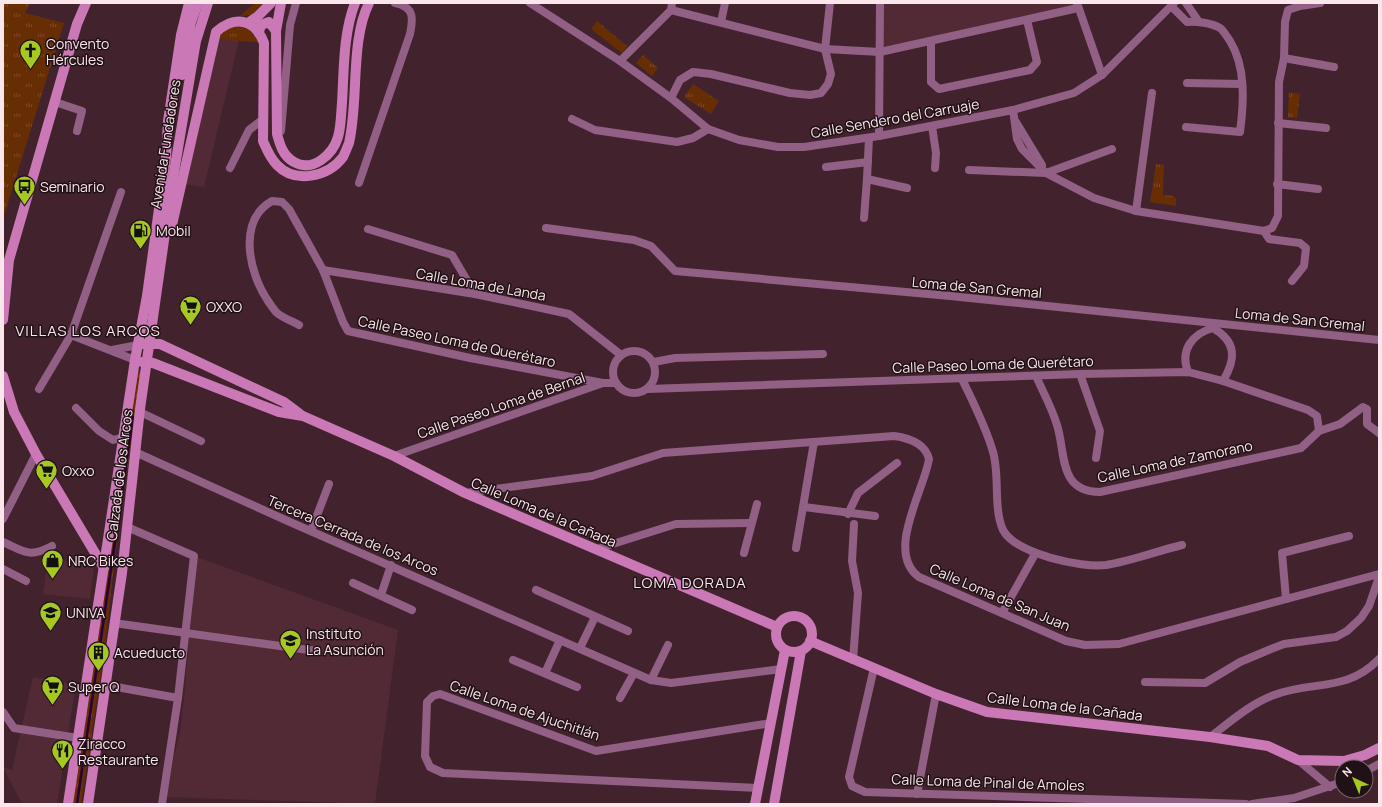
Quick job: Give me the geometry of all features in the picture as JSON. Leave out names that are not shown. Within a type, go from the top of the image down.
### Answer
[{"type":"street","points":[[3,274],[13,247],[77,24],[86,3]]},
{"type":"street","name":"Avenida Fundadores","points":[[136,353],[147,296],[166,158],[170,105],[181,35],[189,3]]},
{"type":"street","points":[[166,158],[175,122],[187,43],[198,3]]},
{"type":"street","name":"Avenida Fundadores","points":[[147,362],[196,41],[208,3]]},
{"type":"street","points":[[248,23],[258,16],[271,3]]},
{"type":"street","points":[[281,3],[276,31],[276,120],[280,146],[286,156],[294,162],[303,165],[315,164],[324,159],[338,138],[347,34],[355,3]]},
{"type":"street","points":[[280,146],[290,25],[296,3]]},
{"type":"street","points":[[156,297],[216,32],[222,27],[236,21],[248,23],[259,32],[264,43],[262,120],[264,141],[269,155],[278,166],[290,174],[305,177],[320,174],[333,168],[343,157],[351,134],[360,36],[364,15],[369,3]]},
{"type":"street","points":[[359,183],[410,34],[413,18],[411,13],[408,9],[395,3]]},
{"type":"street","name":"Calle Sendero del Carruaje","points":[[530,3],[620,61],[671,98],[708,129],[739,140],[778,147],[804,147],[869,138],[932,126],[1014,114],[1074,93],[1102,75],[1172,5]]},
{"type":"street","points":[[721,22],[725,3]]},
{"type":"street","points":[[671,98],[680,80],[693,72],[711,74],[790,92],[810,95],[821,93],[828,84],[831,74],[824,49],[830,3]]},
{"type":"street","points":[[879,136],[880,3]]},
{"type":"street","points":[[1186,3],[1199,22]]},
{"type":"street","points":[[1014,114],[1046,172],[1094,198],[1136,211],[1264,231],[1272,228],[1277,221],[1279,82],[1284,58],[1285,22],[1288,10],[1300,6],[1320,3]]},
{"type":"street","points":[[1172,5],[1184,20],[1199,22],[1220,28],[1223,31],[1239,59],[1242,84],[1239,132],[1186,127]]},
{"type":"street","points":[[620,61],[672,6],[721,22],[824,49],[880,52],[1027,20],[1078,6],[1102,75]]},
{"type":"street","points":[[931,41],[931,82],[939,89],[1034,67],[1038,62],[1027,20]]},
{"type":"street","points":[[259,32],[261,25],[269,22],[276,31]]},
{"type":"street","points":[[1284,58],[1334,67]]},
{"type":"street","points":[[1188,83],[1242,84]]},
{"type":"street","points":[[1136,211],[1152,93]]},
{"type":"street","points":[[55,102],[82,111],[77,131]]},
{"type":"street","points":[[572,119],[595,130],[678,142],[688,140],[708,129]]},
{"type":"street","points":[[230,168],[249,130],[262,120]]},
{"type":"street","points":[[1278,123],[1326,128]]},
{"type":"street","points":[[932,126],[936,153],[935,168]]},
{"type":"street","points":[[864,218],[869,138]]},
{"type":"street","points":[[969,170],[1046,172],[1112,149]]},
{"type":"street","points":[[826,167],[868,162]]},
{"type":"street","points":[[867,179],[907,188]]},
{"type":"street","points":[[1277,184],[1318,189]]},
{"type":"street","points":[[39,389],[71,335],[121,192]]},
{"type":"street","name":"Calle Paseo Loma de Querétaro","points":[[299,325],[277,313],[259,287],[250,257],[250,236],[255,218],[262,206],[272,200],[282,202],[290,210],[323,270],[348,330],[470,358],[603,383]]},
{"type":"street","name":"Loma de San Gremal","points":[[546,228],[585,232],[634,240],[651,246],[675,271],[1213,326],[1379,340]]},
{"type":"street","points":[[368,229],[452,255],[476,294]]},
{"type":"street","points":[[1264,231],[1269,239],[1300,243],[1306,248],[1304,266],[1292,281]]},
{"type":"street","points":[[3,320],[9,260]]},
{"type":"street","name":"Calle Loma de Landa","points":[[323,270],[476,294],[568,314],[621,355]]},
{"type":"street","points":[[1188,372],[1185,364],[1186,349],[1188,344],[1194,336],[1213,326],[1226,338],[1233,353],[1229,372],[1223,381]]},
{"type":"street","points":[[71,335],[111,350],[136,353]]},
{"type":"street","name":"Calle Loma de la Cañada","points":[[303,416],[280,412],[153,362],[147,362],[136,353],[149,343],[160,344],[284,402],[303,416],[394,456],[465,493],[778,627]]},
{"type":"street","points":[[111,350],[136,353]]},
{"type":"street","points":[[633,350],[645,353],[654,362],[656,371],[654,381],[648,389],[634,394],[627,392],[616,383],[613,373],[615,363],[621,355],[633,350]]},
{"type":"street","name":"Calzada de los Arcos","points":[[68,804],[136,353]]},
{"type":"street","points":[[654,362],[675,358],[823,354]]},
{"type":"street","name":"Calzada de los Arcos","points":[[88,804],[122,573],[135,452],[147,362]]},
{"type":"street","name":"Calle Paseo Loma de Querétaro","points":[[648,389],[1080,374],[1188,372],[1223,381],[1308,410],[1317,416],[1320,431]]},
{"type":"street","points":[[1080,374],[1100,431],[1096,458]]},
{"type":"street","points":[[3,376],[14,412],[36,454],[104,568],[122,573]]},
{"type":"street","name":"Calle Loma de Zamorano","points":[[1036,376],[1057,425],[1067,474],[1073,482],[1090,492],[1100,492],[1301,448],[1320,431]]},
{"type":"street","points":[[962,379],[994,453],[1000,515],[1003,530],[1014,542],[1035,554],[1092,566],[1107,565],[1182,545]]},
{"type":"street","name":"Calle Paseo Loma de Bernal","points":[[394,456],[603,383],[616,383]]},
{"type":"street","points":[[1320,431],[1340,424],[1363,407],[1367,409],[1367,424],[1379,433]]},
{"type":"street","points":[[76,408],[99,431],[113,440],[124,437]]},
{"type":"street","points":[[128,408],[140,411],[202,441]]},
{"type":"street","name":"Calle Loma de San Juan","points":[[465,493],[592,476],[663,453],[894,436],[907,438],[920,445],[927,452],[929,459],[907,530],[905,553],[908,565],[912,572],[919,577],[1066,641],[1085,644],[1119,644],[1379,574]]},
{"type":"street","points":[[796,548],[814,442]]},
{"type":"street","name":"Tercera Cerrada de los Arcos","points":[[135,452],[651,680],[671,683],[781,668]]},
{"type":"street","points":[[3,518],[36,454]]},
{"type":"street","points":[[848,514],[858,493],[897,463]]},
{"type":"street","points":[[311,531],[329,484]]},
{"type":"street","points":[[744,553],[750,523],[757,504]]},
{"type":"street","points":[[804,507],[848,514],[876,516]]},
{"type":"street","points":[[597,549],[676,524],[750,523]]},
{"type":"street","points":[[853,660],[858,593],[852,561],[854,524]]},
{"type":"street","points":[[127,527],[194,556],[178,698],[162,804]]},
{"type":"street","points":[[1286,599],[1282,553],[1349,536]]},
{"type":"street","points":[[3,542],[27,553],[38,553],[52,546]]},
{"type":"street","points":[[1002,613],[1035,554]]},
{"type":"street","points":[[381,595],[391,566]]},
{"type":"street","points":[[3,569],[26,581]]},
{"type":"street","points":[[1145,682],[1205,683],[1240,662],[1284,644],[1336,637],[1348,631],[1361,618],[1369,606],[1379,577]]},
{"type":"street","points":[[353,583],[412,610]]},
{"type":"street","points":[[536,590],[628,631]]},
{"type":"street","points":[[580,648],[595,617]]},
{"type":"street","points":[[798,617],[808,624],[812,635],[810,641],[801,650],[793,652],[785,650],[777,640],[778,627],[786,618],[798,617]]},
{"type":"street","points":[[114,622],[316,651]]},
{"type":"street","points":[[545,673],[560,640]]},
{"type":"street","name":"Calle Loma de la Cañada","points":[[810,641],[936,694],[987,712],[1210,737],[1268,746],[1298,760],[1330,787]]},
{"type":"street","points":[[651,680],[668,645]]},
{"type":"street","points":[[755,804],[785,650]]},
{"type":"street","points":[[774,804],[801,650]]},
{"type":"street","points":[[513,660],[577,687]]},
{"type":"street","points":[[1210,737],[1252,706],[1274,695],[1291,690],[1344,682],[1363,674],[1379,660]]},
{"type":"street","name":"Calle Loma de Pinal de Amoles","points":[[874,668],[849,777],[852,786],[865,792],[1045,801],[1246,804]]},
{"type":"street","points":[[620,698],[634,673]]},
{"type":"street","points":[[105,685],[178,698]]},
{"type":"street","name":"Calle Loma de Ajuchitlán","points":[[758,788],[442,773],[430,767],[425,756],[427,702],[433,696],[440,694],[596,751],[771,723]]},
{"type":"street","points":[[917,794],[936,694]]},
{"type":"street","points":[[84,699],[103,700]]},
{"type":"street","points":[[3,712],[14,728],[78,738]]},
{"type":"street","points":[[1298,760],[1344,761],[1365,755],[1379,748]]},
{"type":"street","points":[[1252,804],[1294,798],[1334,785]]},
{"type":"shaded area","points":[[880,3],[1077,3],[1078,8],[880,52]]},
{"type":"shaded area","points":[[214,39],[239,40],[204,187],[182,184]]},
{"type":"shaded area","name":"Instituto La Asunción","points":[[194,556],[398,630],[375,804],[163,797],[180,733],[185,691]]},
{"type":"shaded area","points":[[48,559],[94,565],[90,599],[43,594]]},
{"type":"shaded area","points":[[33,677],[76,684],[57,804],[22,804],[3,767],[12,770]]},
{"type":"green space","name":"Convento Hércules","points":[[3,3],[30,3],[25,13],[64,23],[3,219]]},
{"type":"green space","points":[[255,3],[264,3],[251,15],[240,16]]},
{"type":"green space","points":[[597,21],[627,46],[622,53],[591,29]]},
{"type":"green space","points":[[248,23],[264,43],[214,39],[216,32]]},
{"type":"green space","points":[[643,55],[658,68],[652,76],[636,63]]},
{"type":"green space","points":[[693,84],[719,101],[711,114],[684,97]]},
{"type":"green space","points":[[1289,92],[1300,94],[1297,118],[1288,117]]},
{"type":"green space","points":[[1156,164],[1164,165],[1163,195],[1174,196],[1176,199],[1176,206],[1150,202]]},
{"type":"green space","points":[[143,371],[119,520],[105,647],[81,804],[70,804],[135,372]]},
{"type":"waterway","points":[[77,804],[133,417]]},
{"type":"place","name":"Convento Hércules","points":[[30,70]]},
{"type":"place","name":"Seminario","points":[[25,206]]},
{"type":"place","name":"Mobil","points":[[140,250]]},
{"type":"place","name":"OXXO","points":[[191,326]]},
{"type":"place","name":"Oxxo","points":[[47,490]]},
{"type":"place","name":"NRC Bikes","points":[[52,580]]},
{"type":"place","name":"UNIVA","points":[[51,632]]},
{"type":"place","name":"Instituto La Asunción","points":[[290,660]]},
{"type":"place","name":"Acueducto","points":[[99,672]]},
{"type":"place","name":"Super Q","points":[[52,706]]},
{"type":"place","name":"Ziracco Restaurante","points":[[62,770]]},
{"type":"district","name":"VILLAS LOS ARCOS","points":[[88,330]]},
{"type":"district","name":"LOMA DORADA","points":[[690,582]]}]
